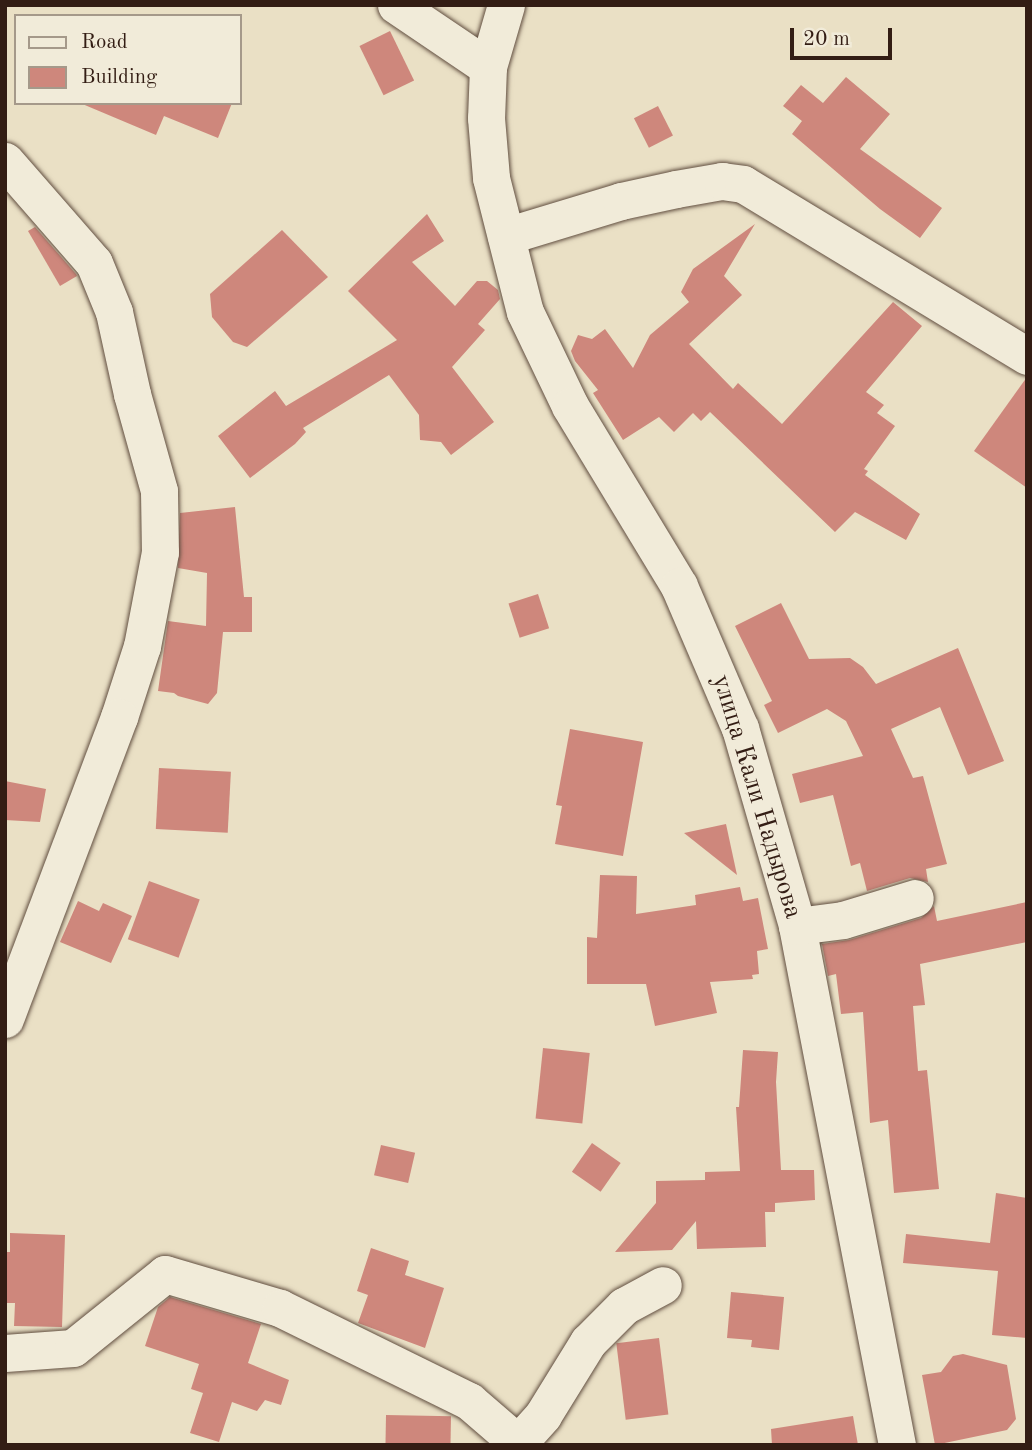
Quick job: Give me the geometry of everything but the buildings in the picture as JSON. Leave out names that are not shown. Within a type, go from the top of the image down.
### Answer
[{"type":"street","points":[[396,5],[488,67]]},
{"type":"street","name":"улица Кали Надырова","points":[[506,5],[488,67],[486,118],[491,178],[525,312],[570,406],[679,586],[711,655],[740,728],[797,926],[897,1445]]},
{"type":"street","points":[[5,161],[94,263],[114,312],[132,394],[159,491],[160,552],[142,646],[119,717],[5,1019]]},
{"type":"street","points":[[506,236],[621,201],[665,191],[722,181],[743,184],[1027,356]]},
{"type":"street","points":[[797,926],[843,920],[915,898]]},
{"type":"street","points":[[5,1353],[74,1348],[165,1274],[279,1308],[469,1401],[520,1443],[544,1415],[588,1342],[624,1306],[663,1285]]}]
